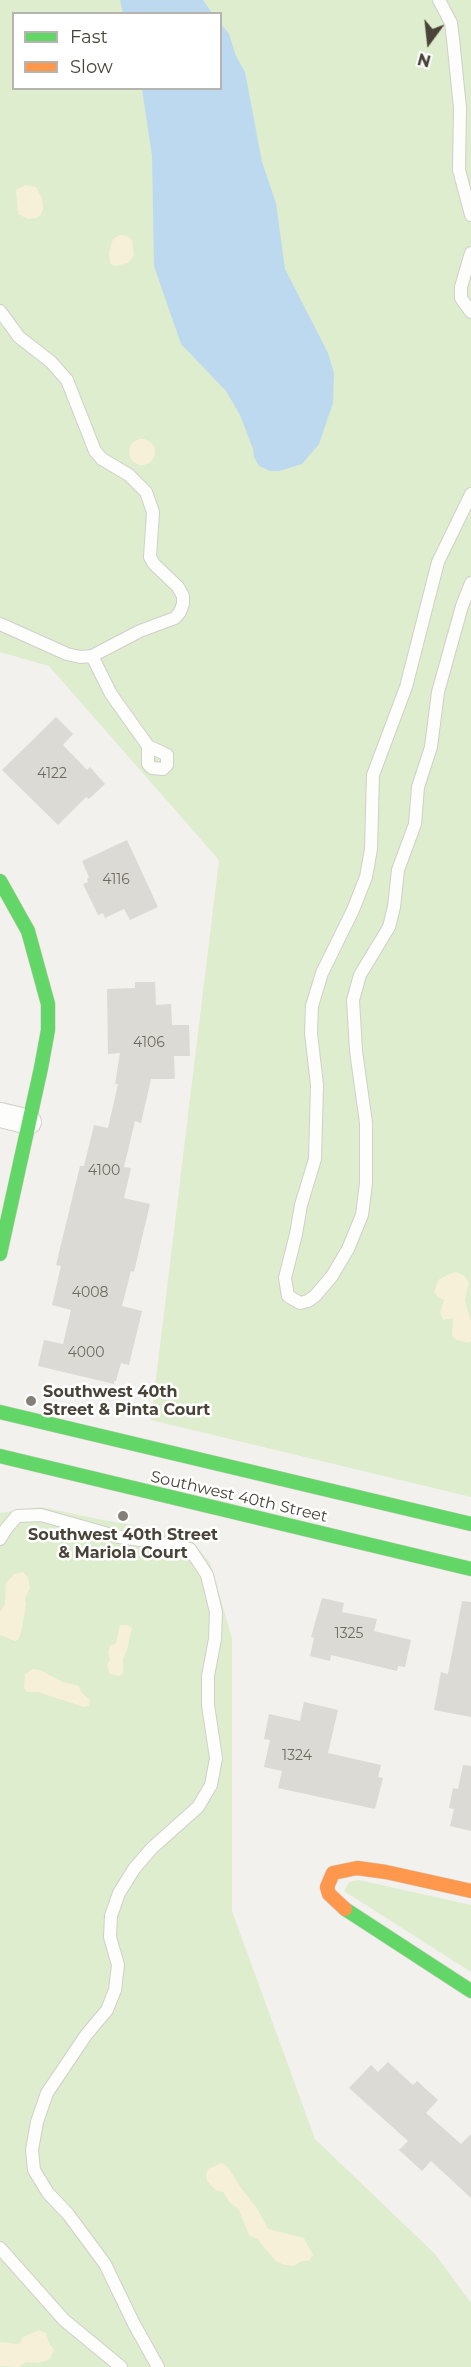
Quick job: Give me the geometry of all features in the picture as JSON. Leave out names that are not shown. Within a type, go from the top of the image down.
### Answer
[{"type":"main road","points":[[0,881],[28,931],[48,1004],[48,1030],[0,1254]]},
{"type":"main road","name":"Southwest 40th Street","points":[[0,1412],[471,1524]]},
{"type":"main road","name":"Southwest 40th Street","points":[[0,1456],[471,1569]]},
{"type":"main road","points":[[471,1891],[386,1872],[357,1868],[333,1873],[328,1881],[329,1894],[342,1907],[471,1991]]},
{"type":"street","points":[[0,1115],[29,1122]]},
{"type":"lane","points":[[439,0],[451,23],[460,108],[459,170],[471,215]]},
{"type":"lane","points":[[471,253],[461,287],[461,298],[471,312]]},
{"type":"lane","points":[[0,311],[19,337],[51,362],[67,380],[94,451],[102,459],[129,475],[146,492],[153,512],[150,557],[154,564],[171,579],[183,596],[180,612],[175,618],[140,631],[92,656],[68,654],[0,624]]},
{"type":"lane","points":[[471,494],[441,555],[406,687],[373,775],[371,849],[366,877],[353,910],[322,973],[312,1006],[310,1026],[317,1085],[315,1159],[300,1205],[296,1234],[285,1278],[288,1296],[300,1303],[315,1296],[332,1276],[348,1249],[362,1215],[366,1183],[366,1123],[356,1051],[353,1000],[360,975],[389,927],[394,907],[398,870],[415,824],[418,787],[430,747],[438,692],[462,606],[471,583]]},
{"type":"lane","points":[[92,656],[111,694],[148,746]]},
{"type":"lane","points":[[0,1539],[17,1516],[41,1515],[119,1537],[162,1543],[190,1550],[207,1575],[216,1612],[208,1686],[208,1705],[216,1758],[211,1785],[198,1807],[152,1848],[134,1869],[119,1893],[111,1916],[110,1937],[118,1965],[115,1989],[107,2010],[86,2035],[47,2093],[37,2122],[32,2150],[34,2170],[48,2193],[68,2214],[105,2264],[158,2367]]},
{"type":"lane","points":[[0,2248],[64,2320],[120,2367]]},
{"type":"green space","points":[[0,0],[471,0],[471,1497],[151,1420],[219,860],[49,666],[0,652]]},
{"type":"green space","points":[[41,1507],[164,1530],[193,1542],[210,1563],[232,1638],[232,1911],[315,2139],[435,2254],[471,2303],[471,2367],[0,2367],[0,1513]]},
{"type":"green space","points":[[359,1880],[471,1905],[471,1972],[344,1891],[349,1882]]},
{"type":"sand","points":[[25,185],[36,187],[42,198],[43,209],[37,218],[28,219],[18,214],[16,190]]},
{"type":"sand","points":[[119,235],[127,236],[132,240],[134,255],[128,263],[115,266],[110,264],[109,252],[113,239]]},
{"type":"sand","points":[[142,439],[151,443],[155,452],[151,461],[142,465],[133,461],[129,452],[133,443]]},
{"type":"sand","points":[[456,1272],[465,1276],[469,1283],[465,1300],[471,1321],[471,1341],[468,1343],[452,1336],[453,1318],[443,1320],[440,1312],[444,1300],[434,1292],[438,1280]]},
{"type":"sand","points":[[23,1572],[28,1577],[30,1588],[25,1599],[21,1633],[15,1641],[0,1635],[0,1612],[5,1604],[6,1583],[14,1574]]},
{"type":"sand","points":[[120,1625],[128,1625],[132,1628],[123,1659],[123,1673],[120,1676],[110,1674],[107,1665],[110,1660],[108,1653],[110,1646],[116,1643]]},
{"type":"sand","points":[[33,1669],[79,1686],[81,1692],[90,1700],[89,1706],[84,1707],[38,1692],[27,1692],[24,1688],[25,1674]]},
{"type":"sand","points":[[222,2163],[228,2167],[257,2208],[268,2229],[304,2238],[313,2255],[309,2261],[302,2261],[294,2266],[284,2265],[276,2261],[257,2239],[249,2235],[238,2208],[231,2204],[223,2192],[217,2191],[207,2181],[208,2169]]},
{"type":"sand","points":[[39,2330],[46,2333],[54,2350],[50,2359],[39,2363],[26,2362],[19,2367],[0,2366],[0,2342],[19,2344],[23,2337]]},
{"type":"water","points":[[120,0],[203,0],[211,12],[123,12]]},
{"type":"water","points":[[222,25],[229,34],[236,56],[245,72],[262,162],[276,203],[285,269],[328,353],[334,373],[333,403],[319,444],[302,464],[279,471],[270,471],[259,466],[240,415],[226,391],[181,344],[154,266],[152,156],[142,90],[222,90]]},
{"type":"building","points":[[56,717],[73,734],[63,745],[87,770],[90,767],[105,784],[89,799],[86,797],[58,825],[2,770]]},
{"type":"building","points":[[127,840],[158,907],[130,920],[124,909],[105,918],[103,913],[98,915],[83,884],[88,882],[89,877],[82,861]]},
{"type":"building","points":[[135,982],[155,982],[156,1005],[171,1004],[172,1025],[189,1025],[190,1056],[174,1056],[175,1079],[151,1079],[141,1123],[135,1121],[124,1167],[131,1168],[124,1198],[150,1204],[134,1272],[131,1271],[122,1306],[142,1311],[129,1365],[121,1363],[114,1384],[38,1366],[44,1340],[63,1344],[71,1310],[52,1305],[61,1266],[56,1265],[80,1166],[84,1166],[94,1125],[108,1128],[118,1084],[115,1084],[120,1053],[108,1054],[107,989],[135,988]]},
{"type":"building","points":[[322,1598],[344,1603],[342,1612],[377,1619],[374,1631],[411,1640],[405,1667],[398,1666],[397,1671],[331,1655],[330,1661],[310,1656],[314,1638],[311,1637]]},
{"type":"building","points":[[462,1601],[471,1602],[471,1717],[434,1710],[441,1672],[448,1674]]},
{"type":"building","points":[[304,1702],[338,1710],[328,1753],[381,1765],[378,1777],[383,1778],[375,1809],[278,1788],[282,1771],[264,1767],[270,1740],[264,1739],[269,1714],[300,1721]]},
{"type":"building","points":[[463,1765],[471,1766],[471,1831],[450,1826],[454,1809],[449,1808],[453,1788],[458,1789]]},
{"type":"building","points":[[388,2062],[413,2085],[417,2081],[438,2100],[426,2113],[461,2144],[471,2134],[471,2198],[431,2161],[422,2171],[399,2150],[408,2141],[349,2088],[371,2065],[378,2072]]},
{"type":"traffic: fast","points":[[0,881],[28,931],[48,1004],[48,1030],[41,1068],[0,1254]]},
{"type":"traffic: fast","points":[[0,1412],[471,1524]]},
{"type":"traffic: fast","points":[[0,1456],[471,1569]]},
{"type":"traffic: fast","points":[[345,1909],[471,1991]]},
{"type":"traffic: slow","points":[[345,1909],[329,1894],[327,1887],[333,1873],[357,1868],[386,1872],[471,1891]]},
{"type":"place","name":"Southwest 40th Street & Pinta Court","points":[[31,1401]]},
{"type":"place","name":"Southwest 40th Street & Mariola Court","points":[[123,1516]]}]
